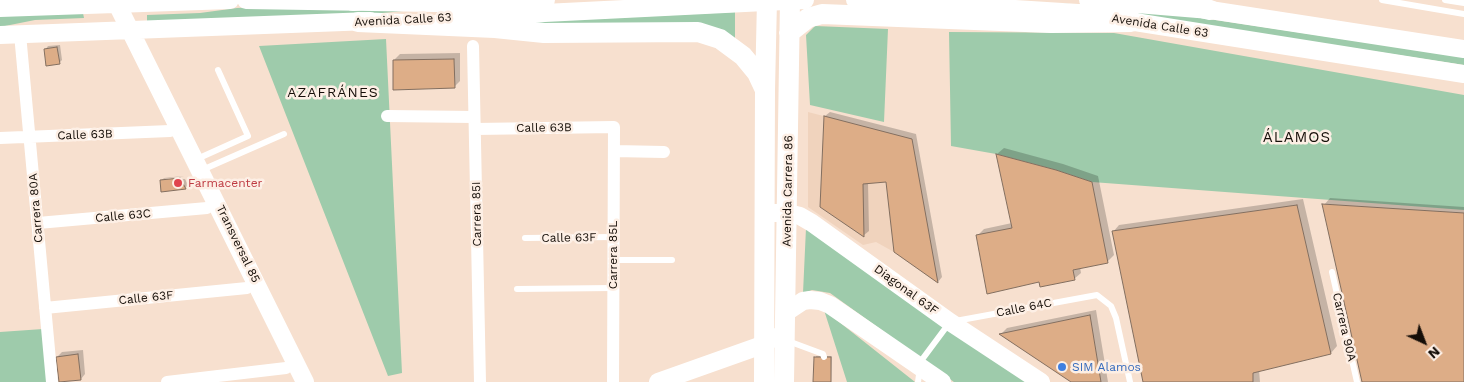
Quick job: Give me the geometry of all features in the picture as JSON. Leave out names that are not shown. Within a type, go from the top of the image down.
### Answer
[{"type":"main road","points":[[0,8],[112,2],[230,0]]},
{"type":"main road","name":"Avenida Calle 63","points":[[246,0],[357,1],[512,8],[546,0]]},
{"type":"main road","name":"Avenida Carrera 86","points":[[764,382],[767,0]]},
{"type":"main road","name":"Avenida Carrera 86","points":[[784,382],[790,0]]},
{"type":"main road","name":"Avenida Calle 63","points":[[0,35],[358,22],[512,8],[805,0]]},
{"type":"main road","name":"Avenida Calle 63","points":[[855,0],[889,0],[1078,13],[1462,73]]},
{"type":"main road","name":"Avenida Calle 63","points":[[1088,0],[1210,10],[1464,49]]},
{"type":"main road","points":[[1169,0],[1210,10]]},
{"type":"main road","name":"Transversal 85","points":[[112,2],[305,382]]},
{"type":"main road","points":[[789,33],[808,18],[828,14],[1052,23],[1131,22]]},
{"type":"main road","points":[[358,22],[495,28],[544,33],[698,32],[720,40],[743,56],[757,72],[765,90]]},
{"type":"main road","name":"Transversal 85","points":[[126,30],[170,132],[196,168],[207,208],[289,375]]},
{"type":"main road","name":"Diagonal 63F","points":[[765,213],[788,213],[800,216],[812,223],[950,322],[1041,382]]},
{"type":"main road","points":[[658,382],[765,344],[785,326],[803,301],[820,301],[830,305],[918,374],[942,382]]},
{"type":"street","name":"Carrera 80A","points":[[20,34],[52,382]]},
{"type":"street","name":"Carrera 85I","points":[[473,46],[480,382]]},
{"type":"street","name":"Calle 63B","points":[[387,116],[475,123],[614,127]]},
{"type":"street","name":"Carrera 85L","points":[[613,382],[614,127]]},
{"type":"street","name":"Calle 63B","points":[[0,138],[170,132]]},
{"type":"street","points":[[614,151],[664,152]]},
{"type":"street","name":"Calle 63C","points":[[38,223],[207,208]]},
{"type":"street","name":"Calle 63F","points":[[46,308],[246,288]]},
{"type":"street","points":[[167,382],[289,375]]},
{"type":"lane","points":[[1382,0],[1464,14]]},
{"type":"lane","points":[[1445,0],[1464,3]]},
{"type":"lane","points":[[196,168],[248,136],[218,70]]},
{"type":"lane","points":[[196,168],[284,134]]},
{"type":"lane","name":"Calle 63F","points":[[525,238],[614,237]]},
{"type":"lane","points":[[613,260],[672,260]]},
{"type":"lane","name":"Carrera 90A","points":[[1332,272],[1357,382]]},
{"type":"lane","points":[[517,289],[613,288]]},
{"type":"lane","name":"Calle 64C","points":[[950,322],[1097,295],[1111,306],[1116,318],[1130,382]]},
{"type":"lane","points":[[918,374],[950,322]]},
{"type":"lane","points":[[785,326],[823,354],[824,357]]},
{"type":"shaded area","points":[[808,112],[912,139],[938,283],[894,252],[876,242],[863,245],[808,207]]},
{"type":"green space","points":[[1056,3],[1125,8],[1209,19],[1464,57],[1464,65]]},
{"type":"green space","points":[[288,6],[424,9],[362,15],[147,22],[147,15]]},
{"type":"green space","points":[[735,12],[735,40],[507,23]]},
{"type":"green space","points":[[83,13],[84,18],[35,20],[0,27],[0,16]]},
{"type":"green space","points":[[815,26],[888,29],[884,122],[810,105],[806,35]]},
{"type":"green space","points":[[949,32],[1114,33],[1464,95],[1464,210],[1092,182],[996,154],[951,146]]},
{"type":"green space","points":[[386,39],[402,373],[388,376],[259,46]]},
{"type":"green space","points":[[806,228],[1029,382],[954,382],[830,293],[812,290],[803,293]]},
{"type":"green space","points":[[824,310],[915,382],[847,382]]},
{"type":"green space","points":[[43,329],[47,382],[0,382],[0,332]]},
{"type":"building","points":[[57,47],[60,64],[46,66],[44,49]]},
{"type":"building","points":[[454,59],[455,88],[393,90],[393,60]]},
{"type":"building","points":[[824,116],[912,139],[938,283],[894,252],[886,182],[863,184],[864,237],[820,207]]},
{"type":"building","points":[[996,154],[1092,182],[1108,263],[1073,270],[1075,280],[1040,287],[1039,282],[987,294],[976,235],[1012,228]]},
{"type":"building","points":[[180,178],[186,189],[161,192],[160,180]]},
{"type":"building","points":[[1322,204],[1464,213],[1464,382],[1362,382]]},
{"type":"building","points":[[1297,205],[1331,354],[1253,373],[1253,382],[1143,382],[1112,231]]},
{"type":"building","points":[[1090,315],[1101,382],[1071,382],[999,334]]},
{"type":"building","points":[[78,354],[81,380],[59,382],[56,357]]},
{"type":"building","points":[[814,357],[831,357],[831,382],[813,382]]},
{"type":"place","name":"Farmacenter","points":[[178,183]]},
{"type":"place","name":"SIM Alamos","points":[[1062,367]]},
{"type":"district","name":"AZAFRÁNES","points":[[333,93]]},
{"type":"district","name":"ÁLAMOS","points":[[1297,138]]}]
